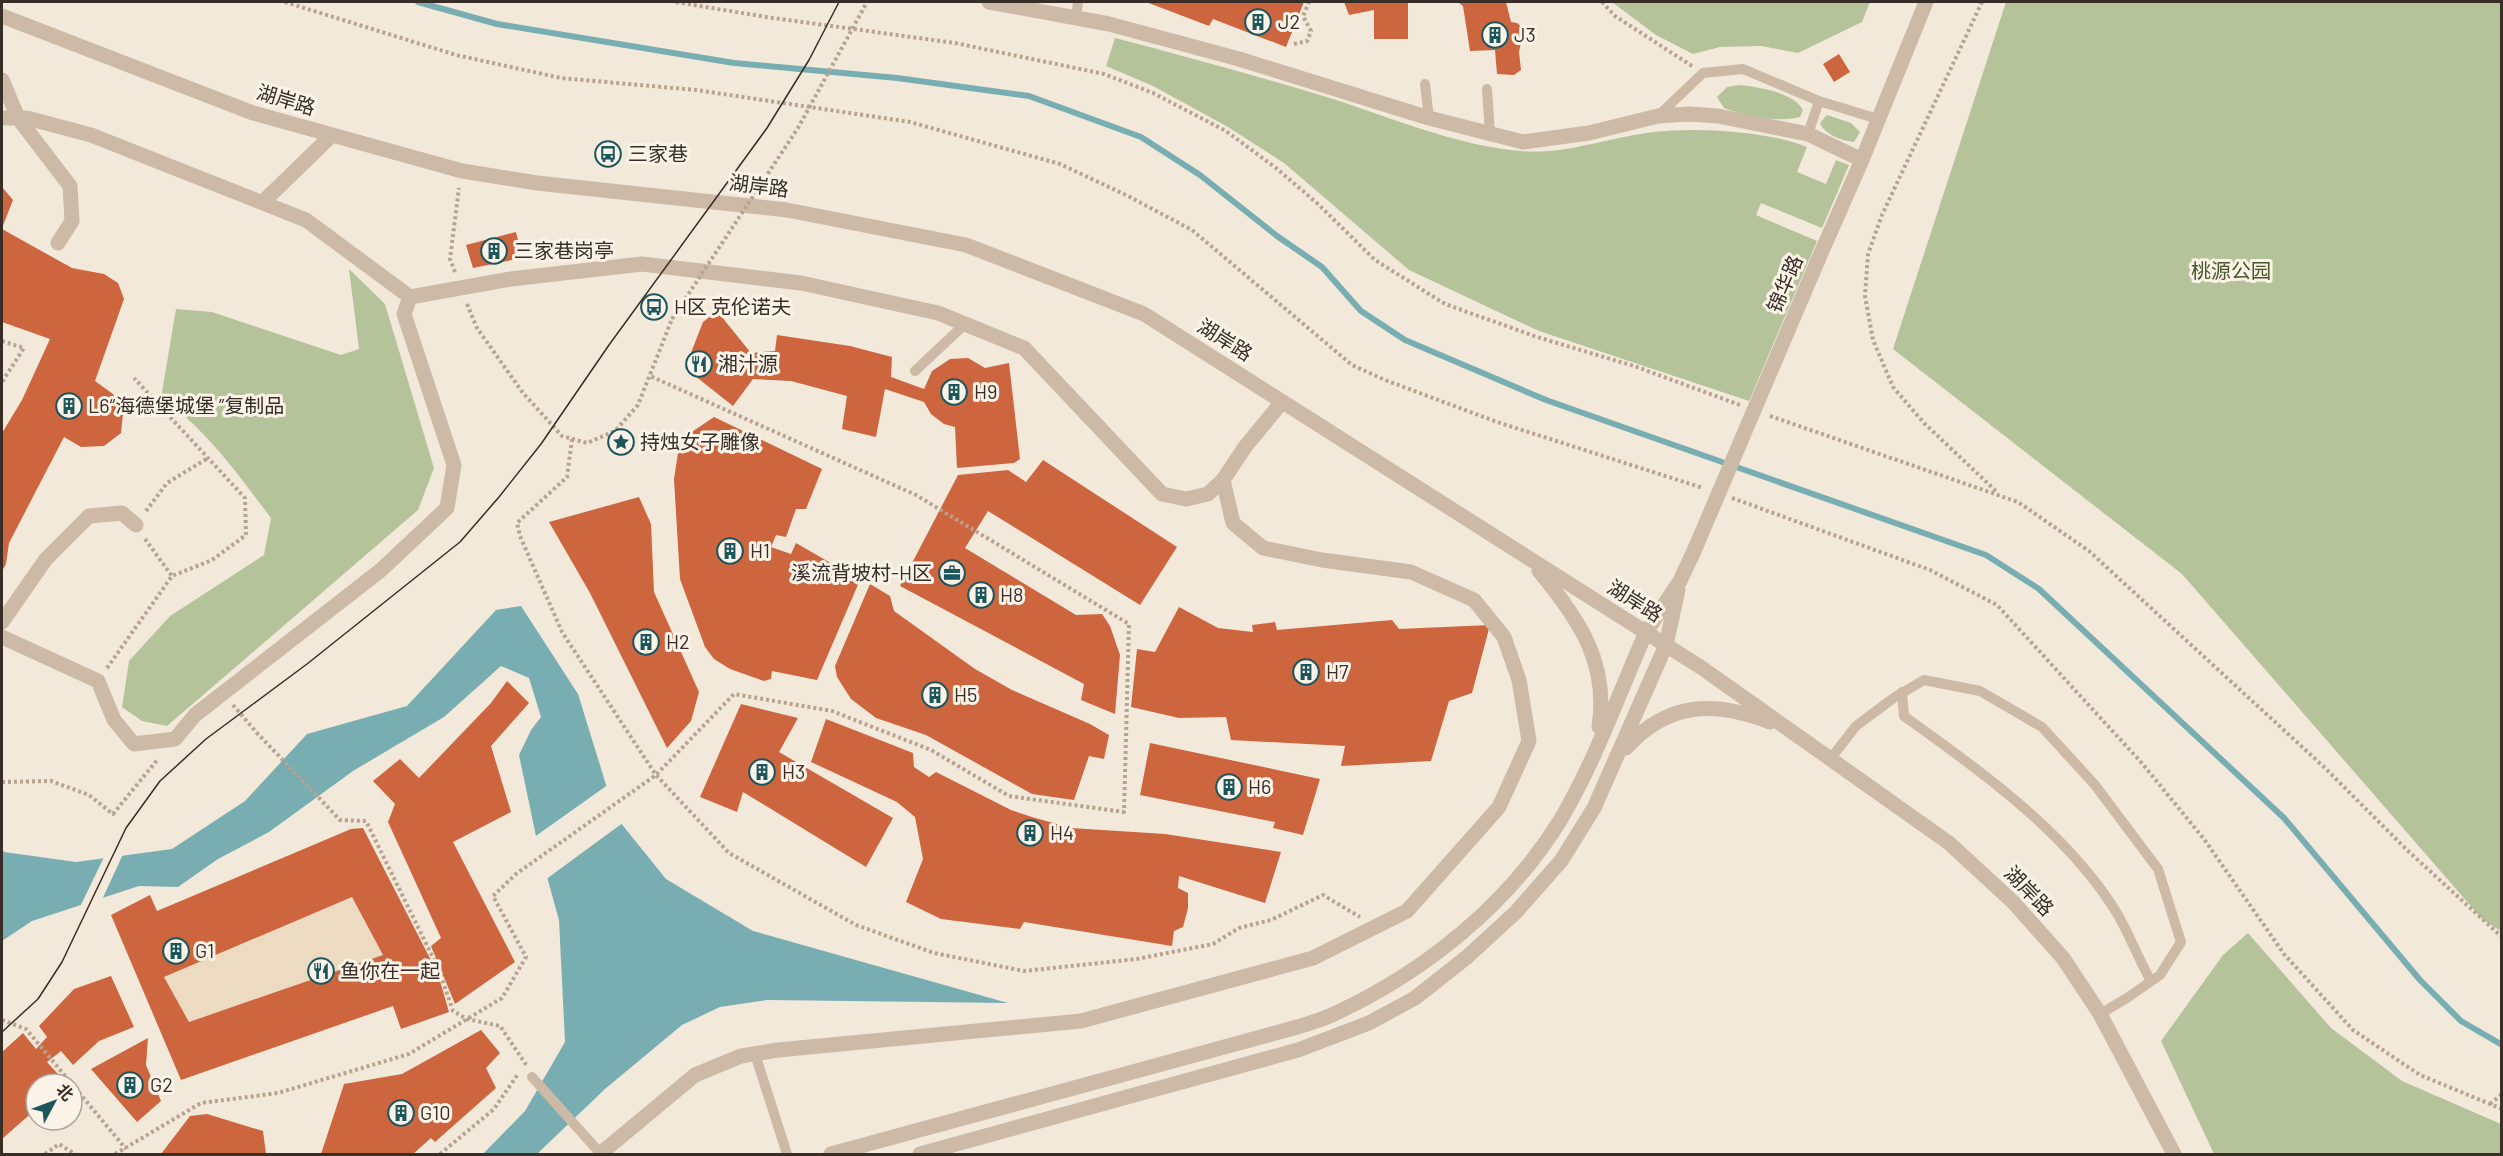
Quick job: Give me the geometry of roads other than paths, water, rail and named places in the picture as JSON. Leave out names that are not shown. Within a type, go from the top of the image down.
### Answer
[{"type":"street","points":[[989,2],[1109,24],[1239,58],[1429,118],[1522,141],[1589,133],[1658,116],[1689,114],[1718,116],[1808,134],[1862,160]]},
{"type":"street","name":"锦华路","points":[[1596,746],[1646,632],[1680,581],[1694,551],[1862,160],[1926,2]]},
{"type":"street","name":"湖岸路","points":[[2,16],[253,113],[462,171],[560,186],[787,210],[966,245],[1144,314],[1666,645],[1831,758],[1949,843],[2013,902],[2063,958],[2100,1014],[2174,1155]]},
{"type":"street","points":[[2,80],[18,118],[70,186],[72,221],[58,243]]},
{"type":"street","points":[[2,118],[27,118],[91,135],[306,220],[411,297],[460,287],[642,264],[801,283],[938,313],[1024,348],[1162,494],[1186,499],[1209,494],[1223,480],[1245,447],[1282,402]]},
{"type":"street","points":[[263,202],[331,136]]},
{"type":"street","points":[[2,637],[98,681],[114,720],[134,744],[175,739],[195,715],[381,570],[447,508],[454,465],[404,314],[411,297]]},
{"type":"street","points":[[600,1154],[695,1075],[741,1056],[1081,1021],[1313,958],[1407,911],[1499,807],[1528,741],[1519,680],[1504,637],[1474,600],[1411,572],[1322,560],[1263,548],[1233,523],[1223,480]]},
{"type":"street","points":[[2,622],[46,559],[89,516],[122,513],[135,525]]},
{"type":"street","points":[[831,1155],[1272,1034],[1335,1014],[1393,984],[1456,938],[1502,896],[1536,854],[1560,819],[1596,746],[1602,709],[1602,688],[1590,647],[1566,607],[1530,559]]},
{"type":"street","name":"锦华路","points":[[920,1155],[1298,1050],[1369,1023],[1415,998],[1467,957],[1516,912],[1561,861],[1594,808],[1666,645],[1680,581]]},
{"type":"street","points":[[1617,757],[1646,728],[1663,718],[1687,709],[1705,707],[1725,709],[1792,731]]},
{"type":"lane","points":[[1076,18],[1078,2]]},
{"type":"lane","points":[[1658,116],[1703,73],[1743,69],[1819,101],[1878,119]]},
{"type":"lane","points":[[1425,84],[1429,118]]},
{"type":"lane","points":[[1487,89],[1490,134]]},
{"type":"lane","points":[[1808,134],[1819,101]]},
{"type":"lane","points":[[915,371],[965,324]]},
{"type":"lane","points":[[1831,758],[1856,726],[1902,692],[1924,680],[1980,691],[2042,727],[2095,785],[2158,868],[2181,942],[2160,975],[2100,1014]]},
{"type":"lane","points":[[1902,692],[1904,716],[1988,779],[2073,854],[2118,915],[2151,981]]},
{"type":"lane","points":[[755,1054],[787,1155]]},
{"type":"lane","points":[[532,1077],[600,1154]]},
{"type":"water","points":[[521,606],[578,694],[616,817],[666,879],[753,931],[1008,1003],[767,1000],[720,1007],[682,1025],[605,1089],[537,1154],[483,1154],[525,1111],[565,1042],[559,920],[537,841],[519,755],[531,730],[541,717],[529,678],[501,666],[444,717],[353,771],[269,832],[218,859],[178,887],[139,886],[32,921],[2,941],[2,848],[4,852],[76,862],[172,849],[245,801],[307,734],[407,706],[496,610]]},
{"type":"waterway","points":[[418,2],[497,24],[734,63],[897,78],[1029,96],[1141,137],[1200,175],[1277,236],[1322,267],[1361,311],[1405,340],[1546,400],[1986,555],[2039,589],[2284,818],[2420,980],[2461,1021],[2502,1045]]},
{"type":"tram line","points":[[2,1032],[38,999],[62,962],[126,828],[160,781],[206,739],[307,664],[460,542],[499,497],[541,444],[609,345],[767,128],[809,60],[839,2]]},
{"type":"place","name":"J2","points":[[1258,22]]},
{"type":"place","name":"J3","points":[[1495,35]]},
{"type":"place","name":"三家巷","points":[[608,154]]},
{"type":"place","name":"三家巷岗亭","points":[[494,251]]},
{"type":"place","name":"H区 克伦诺夫","points":[[654,307]]},
{"type":"place","name":"湘汁源","points":[[699,364]]},
{"type":"place","name":"H9","points":[[954,392]]},
{"type":"place","name":"L6“海德堡城堡 ”复制品","points":[[69,406]]},
{"type":"place","name":"持烛女子雕像","points":[[621,442]]},
{"type":"place","name":"H1","points":[[730,551]]},
{"type":"place","name":"溪流背坡村-H区","points":[[952,573]]},
{"type":"place","name":"H8","points":[[981,595]]},
{"type":"place","name":"H2","points":[[646,642]]},
{"type":"place","name":"H7","points":[[1306,672]]},
{"type":"place","name":"H5","points":[[935,695]]},
{"type":"place","name":"H3","points":[[762,772]]},
{"type":"place","name":"H6","points":[[1229,787]]},
{"type":"place","name":"H4","points":[[1030,833]]},
{"type":"place","name":"G1","points":[[176,951]]},
{"type":"place","name":"鱼你在一起","points":[[321,971]]},
{"type":"place","name":"G2","points":[[130,1085]]},
{"type":"place","name":"G10","points":[[401,1113]]},
{"type":"park label","name":"桃源公园","points":[[2231,271]]}]
